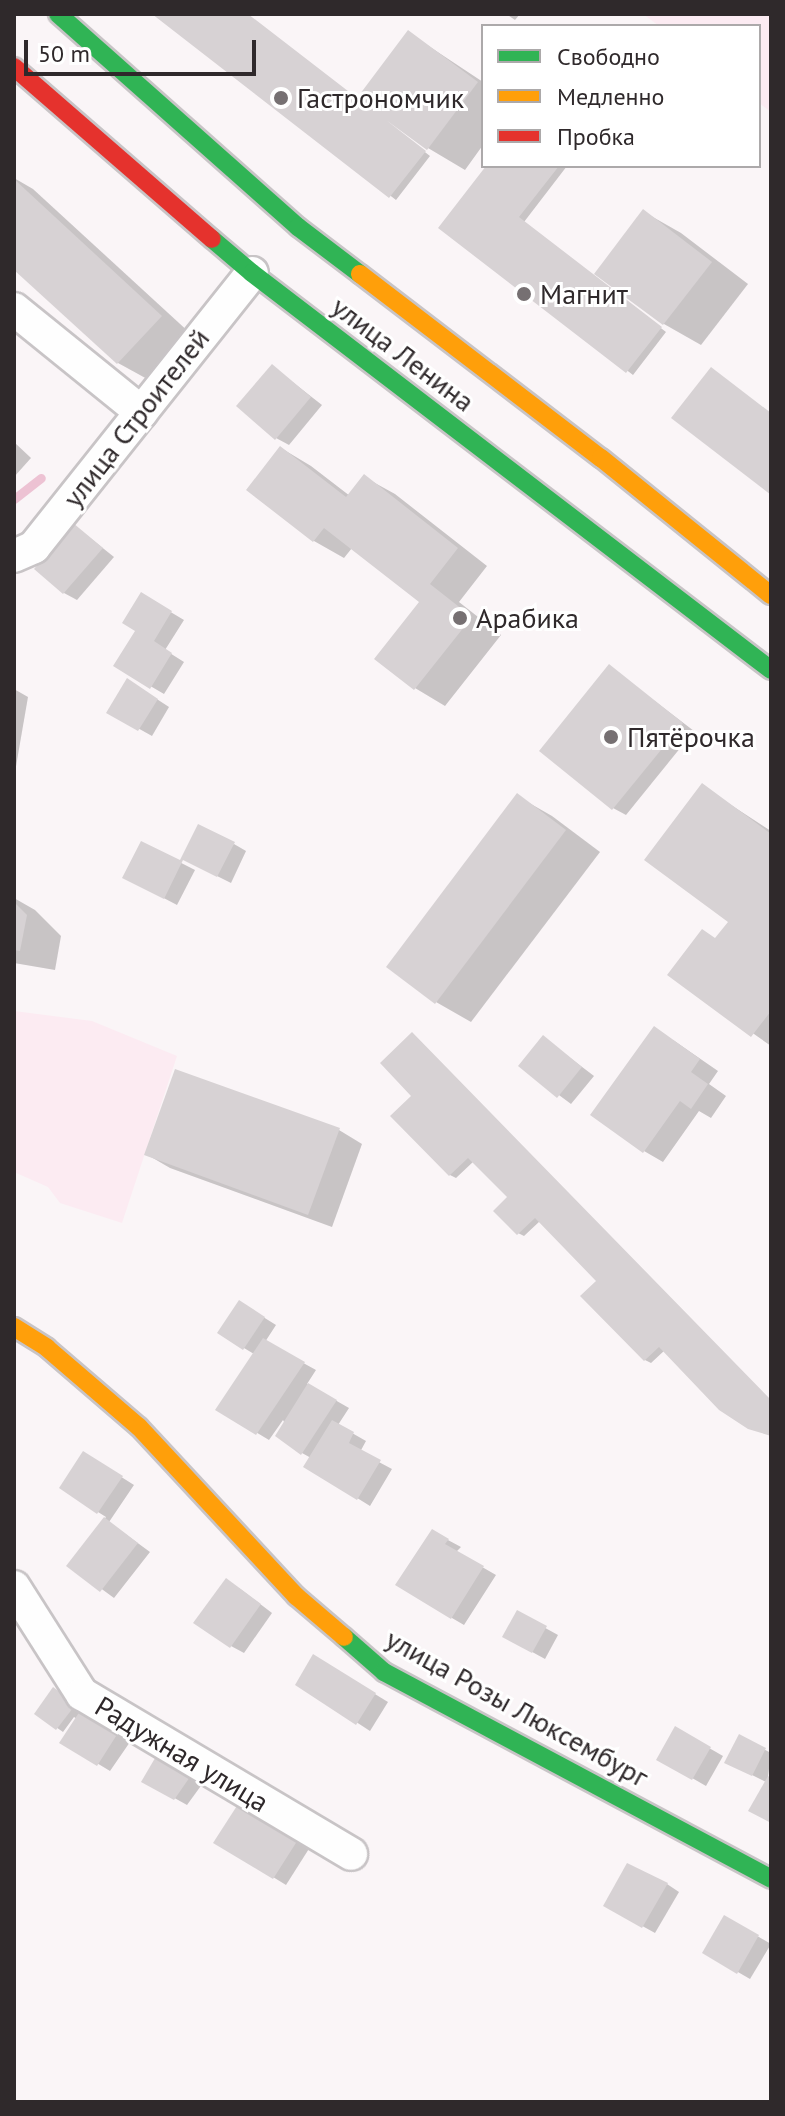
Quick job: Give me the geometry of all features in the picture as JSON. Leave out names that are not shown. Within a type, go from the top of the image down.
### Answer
[{"type":"main road","name":"улица Ленина","points":[[58,14],[298,227],[601,458],[771,595]]},
{"type":"main road","name":"улица Ленина","points":[[14,67],[252,273],[771,670]]},
{"type":"main road","name":"улица Розы Люксембург","points":[[14,1327],[47,1348],[139,1427],[296,1596],[384,1672],[771,1879]]},
{"type":"street","name":"улица Строителей","points":[[14,556],[34,547],[252,273]]},
{"type":"street","points":[[14,309],[141,412]]},
{"type":"street","name":"Радужная улица","points":[[14,1587],[82,1694],[351,1854]]},
{"type":"shaded area","points":[[643,14],[771,14],[771,112],[761,104],[761,24],[656,24]]},
{"type":"shaded area","points":[[14,1011],[92,1021],[177,1056],[122,1223],[60,1203],[48,1187],[14,1172]]},
{"type":"building","points":[[152,14],[248,14],[357,98],[408,30],[478,82],[427,150],[386,120],[426,151],[389,198]]},
{"type":"building","points":[[484,168],[557,168],[519,217],[662,327],[626,373],[438,228]]},
{"type":"building","points":[[14,179],[162,316],[117,364],[14,270]]},
{"type":"building","points":[[643,209],[712,262],[663,325],[594,274]]},
{"type":"building","points":[[272,364],[311,397],[275,440],[236,406]]},
{"type":"building","points":[[711,367],[771,413],[771,495],[671,418]]},
{"type":"building","points":[[280,446],[346,497],[364,474],[458,548],[430,584],[472,617],[414,690],[374,659],[419,602],[324,528],[313,542],[246,490]]},
{"type":"building","points":[[73,523],[103,548],[63,594],[34,569]]},
{"type":"building","points":[[141,592],[172,611],[154,641],[172,653],[150,689],[113,666],[135,631],[122,623]]},
{"type":"building","name":"Пятёрочка","points":[[609,664],[683,723],[612,810],[539,751]]},
{"type":"building","points":[[127,678],[158,699],[138,731],[106,713]]},
{"type":"building","points":[[702,783],[771,834],[771,1011],[751,1037],[667,975],[702,929],[715,938],[728,922],[644,860]]},
{"type":"building","points":[[517,793],[566,830],[435,1004],[386,967]]},
{"type":"building","points":[[198,824],[235,842],[217,877],[183,860],[164,899],[122,878],[141,841],[180,860]]},
{"type":"building","points":[[14,902],[27,915],[20,951],[14,950]]},
{"type":"building","points":[[654,1026],[700,1059],[691,1072],[708,1084],[691,1109],[680,1101],[643,1153],[590,1115]]},
{"type":"building","points":[[412,1032],[771,1400],[771,1436],[748,1429],[719,1410],[659,1347],[644,1361],[580,1296],[596,1281],[535,1218],[517,1235],[493,1211],[507,1197],[468,1158],[449,1176],[390,1116],[411,1096],[380,1063]]},
{"type":"building","points":[[543,1035],[582,1067],[557,1098],[518,1066]]},
{"type":"building","points":[[175,1069],[340,1128],[308,1215],[144,1155]]},
{"type":"building","points":[[239,1300],[265,1317],[243,1350],[217,1333]]},
{"type":"building","points":[[263,1338],[305,1362],[256,1435],[215,1410]]},
{"type":"building","points":[[308,1383],[337,1400],[301,1455],[275,1436]]},
{"type":"building","points":[[332,1420],[354,1432],[349,1443],[381,1460],[357,1500],[303,1467]]},
{"type":"building","points":[[83,1451],[123,1476],[97,1514],[59,1488]]},
{"type":"building","points":[[104,1517],[138,1543],[100,1592],[66,1566]]},
{"type":"building","points":[[432,1529],[449,1539],[445,1544],[484,1566],[451,1619],[395,1585]]},
{"type":"building","points":[[226,1578],[261,1604],[230,1648],[193,1623]]},
{"type":"building","points":[[517,1610],[547,1626],[532,1653],[502,1637]]},
{"type":"building","points":[[313,1654],[376,1693],[356,1725],[295,1685]]},
{"type":"building","points":[[53,1687],[76,1704],[56,1730],[34,1714]]},
{"type":"building","points":[[80,1711],[118,1733],[97,1766],[59,1743]]},
{"type":"building","points":[[675,1726],[711,1747],[692,1780],[656,1760]]},
{"type":"building","points":[[739,1734],[766,1748],[752,1776],[724,1763]]},
{"type":"building","points":[[158,1753],[192,1774],[174,1800],[141,1782]]},
{"type":"building","points":[[768,1776],[771,1778],[771,1823],[748,1811]]},
{"type":"building","points":[[242,1798],[301,1835],[273,1879],[213,1843]]},
{"type":"building","points":[[627,1863],[668,1883],[642,1928],[603,1906]]},
{"type":"building","points":[[724,1915],[759,1935],[737,1974],[702,1953]]},
{"type":"waterway","points":[[14,499],[41,478]]},
{"type":"traffic: fast","points":[[58,14],[298,227],[360,274]]},
{"type":"traffic: fast","points":[[212,239],[252,273],[771,670]]},
{"type":"traffic: fast","points":[[344,1637],[384,1672],[771,1879]]},
{"type":"traffic: slow","points":[[360,274],[601,458],[771,595]]},
{"type":"traffic: slow","points":[[14,1327],[47,1348],[139,1427],[296,1596],[344,1637]]},
{"type":"traffic: jam","points":[[14,67],[212,239]]},
{"type":"place","name":"Гастрономчик","points":[[281,98]]},
{"type":"place","name":"Магнит","points":[[524,294]]},
{"type":"place","name":"Арабика","points":[[460,618]]},
{"type":"place","name":"Пятёрочка","points":[[611,737]]}]
